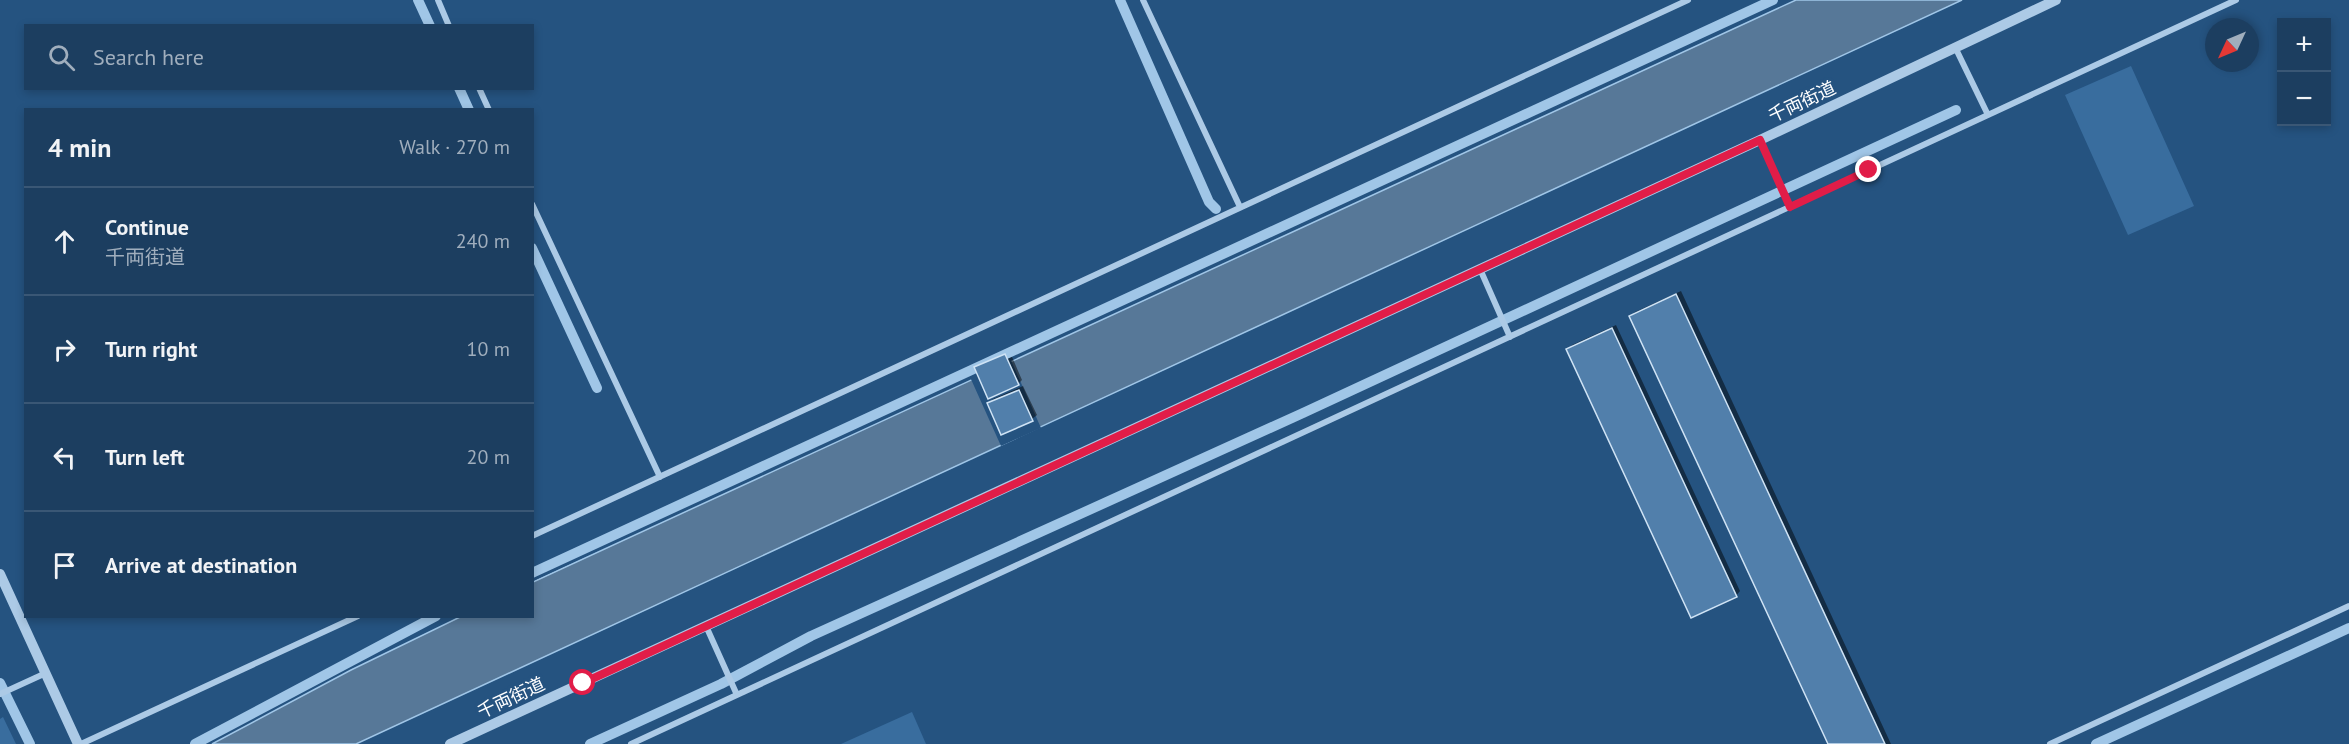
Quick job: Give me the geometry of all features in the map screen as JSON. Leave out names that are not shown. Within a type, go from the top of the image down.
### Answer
[{"type":"street","points":[[438,0],[449,24]]},
{"type":"street","points":[[1143,0],[1240,207]]},
{"type":"street","points":[[534,535],[1688,0]]},
{"type":"street","name":"千両街道","points":[[450,744],[1760,140],[2056,0]]},
{"type":"street","points":[[631,744],[2236,0]]},
{"type":"street","points":[[1955,47],[1988,115]]},
{"type":"street","points":[[480,90],[488,108]]},
{"type":"street","points":[[1760,140],[1790,207]]},
{"type":"street","points":[[534,208],[660,477]]},
{"type":"street","points":[[1480,269],[1510,337]]},
{"type":"street","points":[[0,574],[80,744],[354,618]]},
{"type":"street","points":[[2050,744],[2349,606]]},
{"type":"street","points":[[706,626],[737,695]]},
{"type":"street","points":[[0,694],[46,673]]},
{"type":"shaded area","points":[[1796,0],[1962,0],[356,744],[212,744],[351,670],[458,618],[534,618],[534,582]]},
{"type":"shaded area","points":[[2131,66],[2194,206],[2128,235],[2065,95]]},
{"type":"shaded area","points":[[912,712],[926,744],[841,744]]},
{"type":"shaded area","points":[[3,717],[16,744],[0,744],[0,719]]},
{"type":"pier","points":[[1010,358],[1041,428],[1001,446],[970,377]]},
{"type":"pier","points":[[596,549],[597,551],[534,581],[534,578]]},
{"type":"building","points":[[1676,294],[1885,744],[1828,744],[1629,316]]},
{"type":"building","points":[[1612,328],[1737,597],[1691,618],[1566,349]]},
{"type":"building","points":[[1005,354],[1019,385],[988,399],[974,367]]},
{"type":"building","points":[[1019,390],[1033,421],[1001,435],[987,403]]},
{"type":"waterway","points":[[418,0],[429,24]]},
{"type":"waterway","points":[[1120,0],[1209,202],[1216,209]]},
{"type":"waterway","points":[[534,572],[1773,0]]},
{"type":"waterway","points":[[460,90],[468,108]]},
{"type":"waterway","points":[[590,744],[721,684],[811,636],[1303,413],[1956,110]]},
{"type":"waterway","points":[[534,252],[597,388]]},
{"type":"waterway","points":[[195,744],[432,618]]},
{"type":"waterway","points":[[2096,744],[2349,628]]},
{"type":"waterway","points":[[0,683],[30,744]]},
{"type":"route","points":[[583,683],[1760,140],[1790,207],[1869,170]]}]
